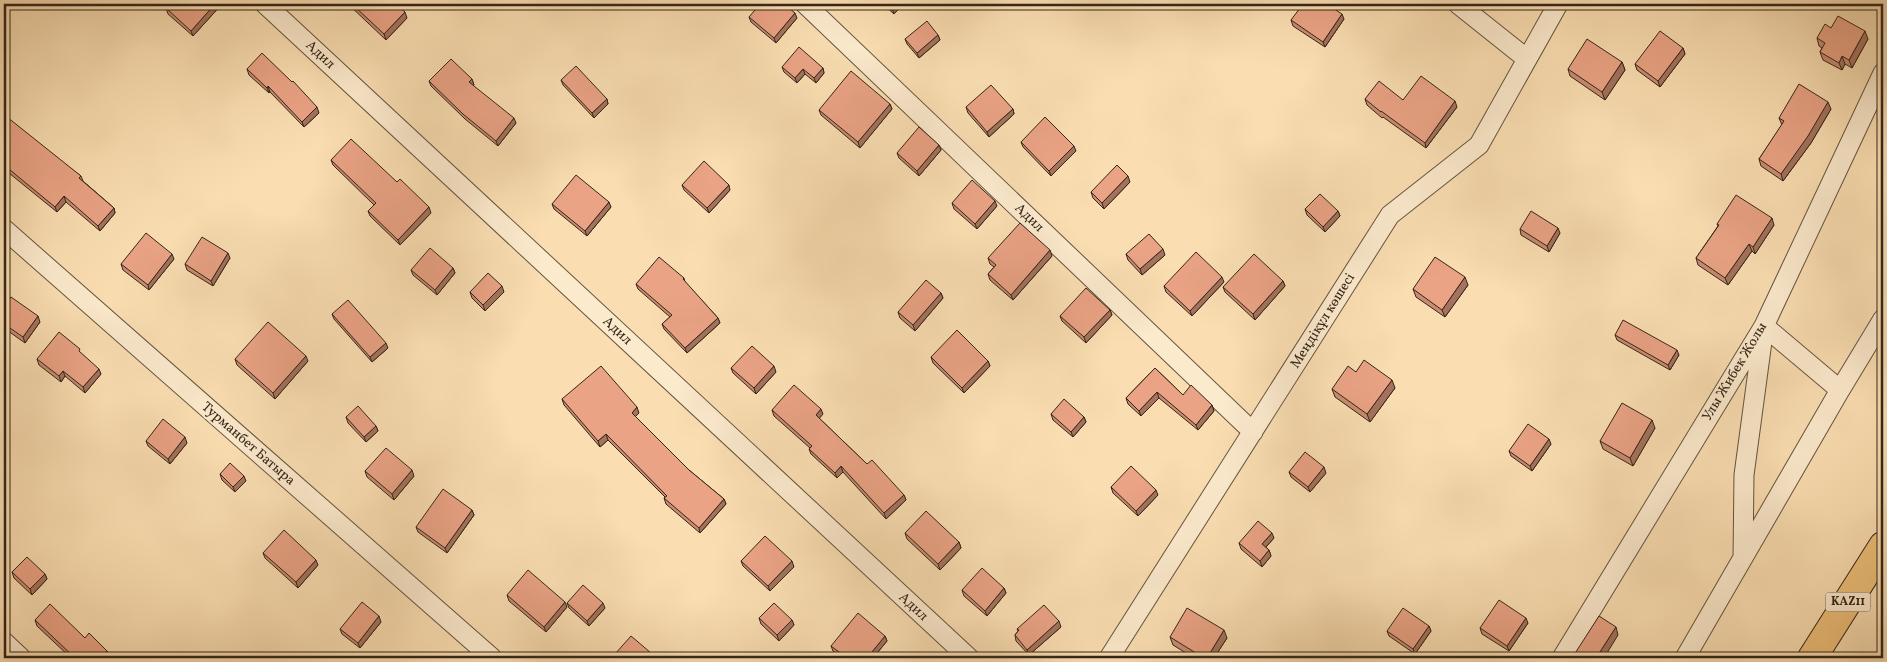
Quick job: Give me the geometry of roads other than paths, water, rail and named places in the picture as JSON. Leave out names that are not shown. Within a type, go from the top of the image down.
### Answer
[{"type":"highway","name":"KAZ11","points":[[1812,658],[1883,546]]},
{"type":"street","name":"Адил","points":[[265,4],[969,658]]},
{"type":"street","name":"Адил","points":[[805,4],[1253,432]]},
{"type":"street","points":[[1458,4],[1527,59]]},
{"type":"street","name":"Меңдіқұл көшесі","points":[[1110,658],[1390,215],[1479,146],[1558,4]]},
{"type":"street","name":"Улы Жибек Жолы","points":[[1562,658],[1764,326],[1883,73]]},
{"type":"street","name":"Турманбет Батыра","points":[[4,229],[492,658]]},
{"type":"street","points":[[1685,658],[1883,319]]},
{"type":"street","points":[[1764,326],[1840,390]]},
{"type":"street","points":[[1742,559],[1744,475],[1764,326]]},
{"type":"street","points":[[4,642],[21,658]]}]
